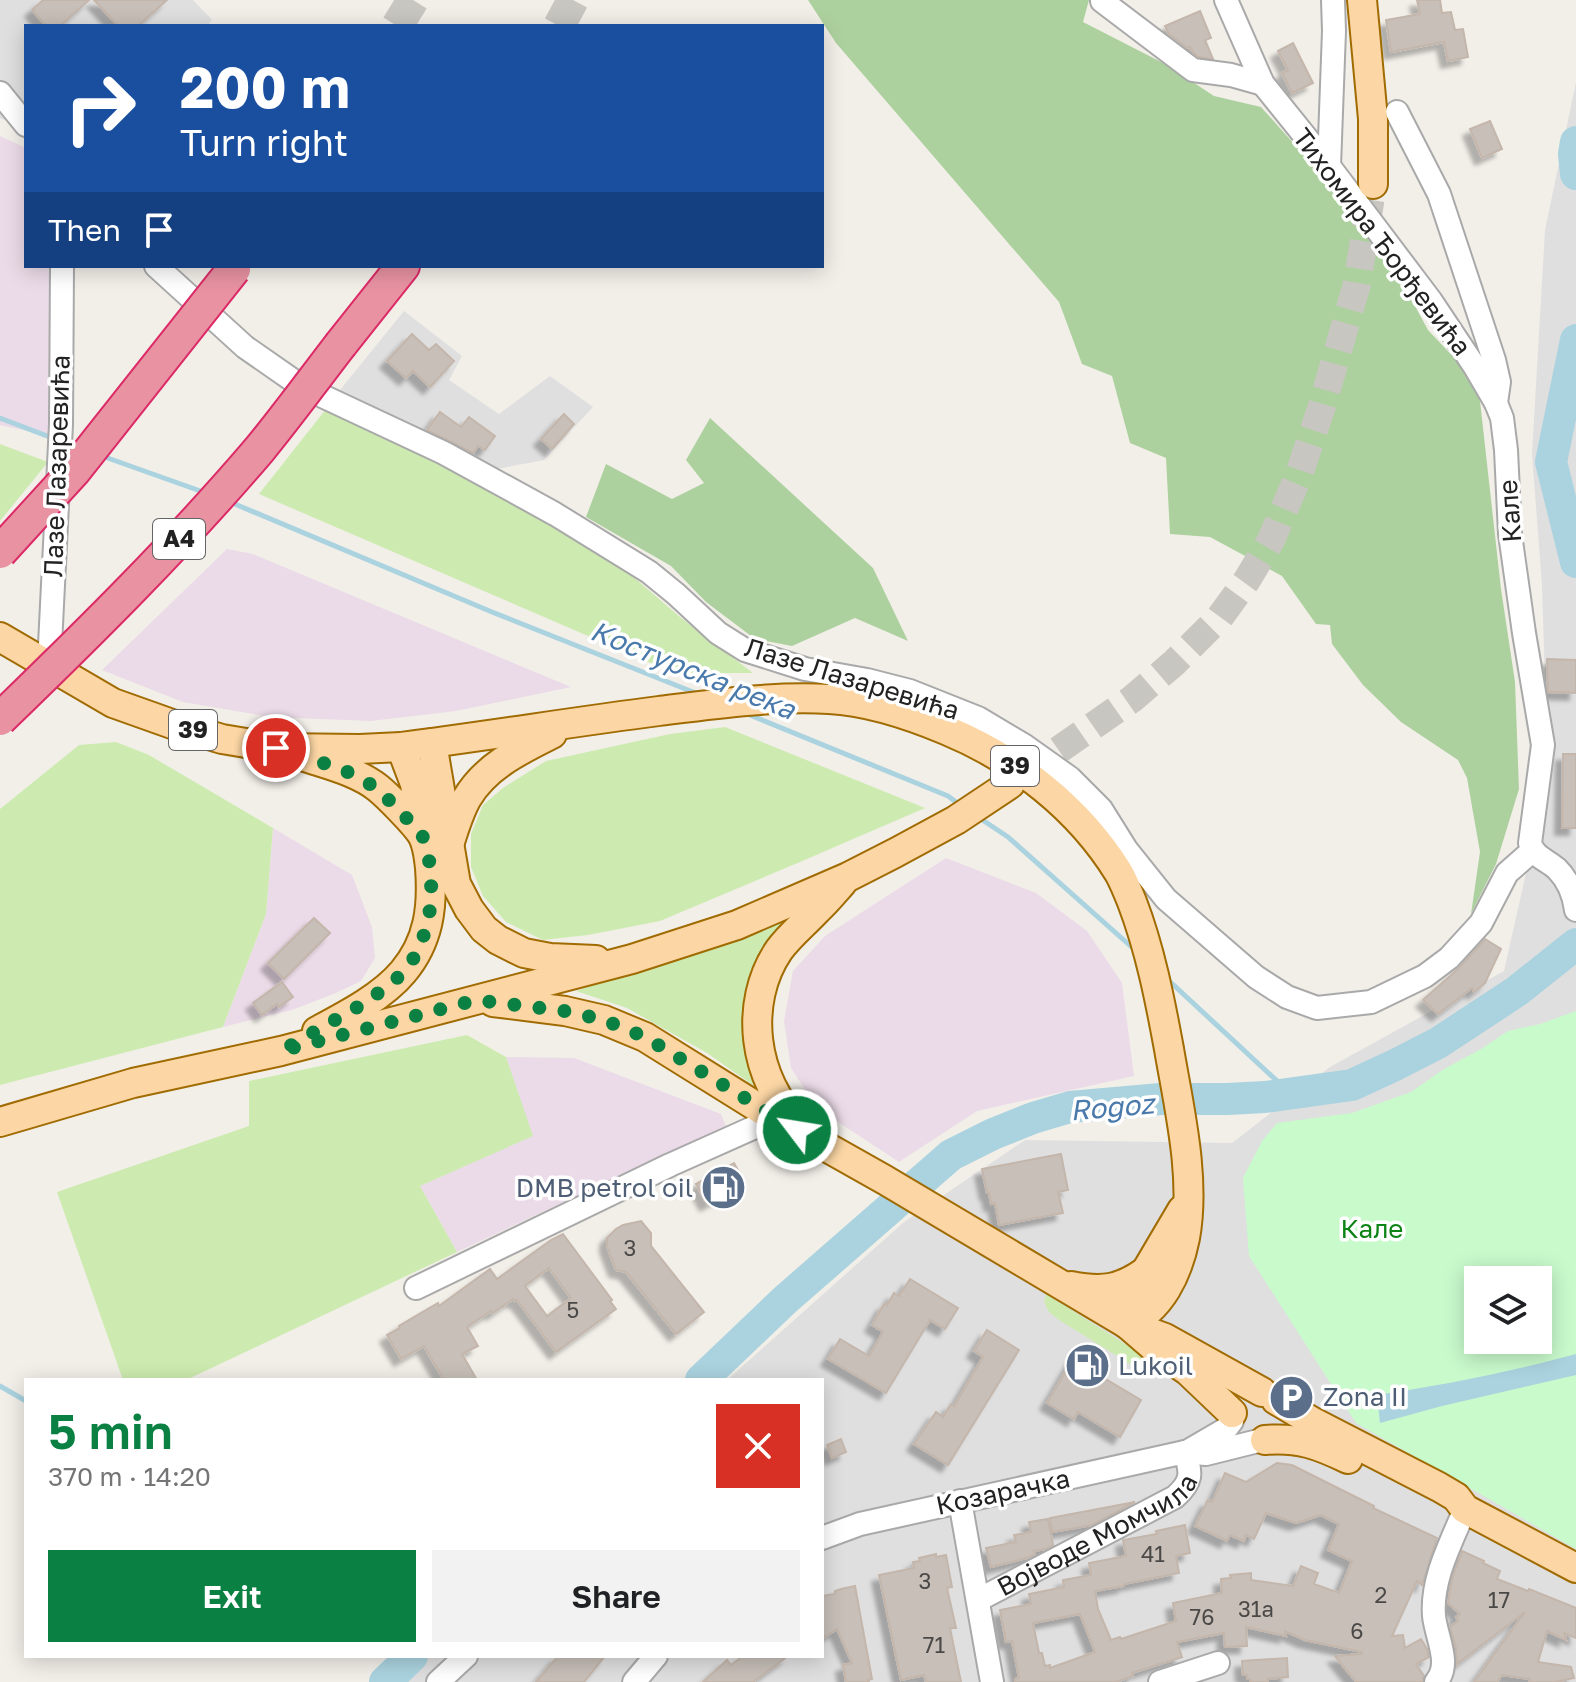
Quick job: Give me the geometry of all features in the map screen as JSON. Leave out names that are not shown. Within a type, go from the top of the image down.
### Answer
[{"type":"highway","points":[[0,552],[74,471],[236,268]]},
{"type":"highway","name":"A4","points":[[0,719],[89,633],[259,449],[401,268]]},
{"type":"main road","points":[[1362,0],[1373,119],[1373,184]]},
{"type":"main road","name":"39","points":[[0,637],[113,703],[222,739],[276,748],[401,747],[745,700],[831,699],[909,716],[980,745],[1045,789],[1099,842],[1122,877],[1151,964],[1183,1135],[1188,1199],[1158,1276],[1151,1309],[1140,1319],[1127,1324]]},
{"type":"main road","points":[[448,846],[468,797],[493,768],[511,755],[573,723]]},
{"type":"main road","points":[[432,743],[456,884],[484,929],[524,953],[550,958],[632,959]]},
{"type":"main road","points":[[281,1051],[368,1001],[401,975],[416,955],[427,927],[432,897],[429,859],[415,784],[401,747]]},
{"type":"main road","points":[[276,748],[342,769],[377,788],[422,834]]},
{"type":"main road","points":[[0,1122],[133,1083],[281,1051],[632,959],[737,925],[848,877],[956,820],[1003,789]]},
{"type":"main road","points":[[818,1142],[788,1113],[772,1087],[763,1064],[756,1021],[759,996],[778,952],[848,877]]},
{"type":"main road","points":[[476,1000],[565,1011],[604,1020],[645,1037],[775,1118],[925,1203],[1127,1324],[1188,1371],[1232,1417],[1241,1436],[1249,1440],[1302,1440],[1323,1447],[1430,1501],[1449,1509],[1465,1509]]},
{"type":"main road","points":[[1061,1284],[1089,1290],[1107,1289],[1158,1276],[1172,1301],[1184,1339],[1195,1354]]},
{"type":"main road","points":[[1127,1324],[1165,1338],[1195,1354],[1313,1422],[1439,1487],[1456,1497],[1465,1509],[1576,1568]]},
{"type":"main road","points":[[1232,1417],[1239,1398],[1254,1391],[1269,1396],[1282,1415],[1281,1423],[1272,1436],[1261,1440]]},
{"type":"street","name":"Тихомира Ђорђевића","points":[[1226,0],[1263,84],[1431,301],[1496,403]]},
{"type":"street","points":[[1329,166],[1333,0]]},
{"type":"street","points":[[1102,1],[1193,70],[1231,75],[1263,84]]},
{"type":"street","points":[[0,93],[24,123]]},
{"type":"street","name":"Кале","points":[[1397,112],[1439,194],[1499,382],[1496,403],[1505,440],[1510,534],[1543,745],[1530,843],[1532,851]]},
{"type":"street","name":"Лазе Лазаревића","points":[[49,665],[61,424],[62,268]]},
{"type":"street","name":"Лазе Лазаревића","points":[[158,268],[245,347],[301,386],[444,453],[555,514],[649,572],[718,633],[745,650],[805,669],[910,691],[978,718],[1025,746],[1070,778],[1101,809],[1126,849],[1166,899],[1245,968],[1287,997],[1317,1008],[1371,1002],[1425,976],[1449,958],[1481,923],[1507,873],[1532,851]]},
{"type":"street","points":[[1532,851],[1558,870],[1567,882],[1576,910]]},
{"type":"street","points":[[416,1288],[673,1163],[775,1118]]},
{"type":"street","name":"Козарачка","points":[[824,1537],[860,1524],[1185,1452],[1218,1434],[1232,1417]]},
{"type":"street","name":"Козарачка","points":[[1185,1452],[1206,1454],[1261,1440]]},
{"type":"street","name":"Војводе Момчила","points":[[978,1600],[1175,1497],[1186,1488],[1190,1477],[1185,1452]]},
{"type":"street","points":[[960,1501],[992,1682]]},
{"type":"street","points":[[1436,1682],[1444,1666],[1434,1615],[1435,1587],[1465,1509]]},
{"type":"street","points":[[438,1682],[464,1658]]},
{"type":"street","points":[[634,1682],[654,1658]]},
{"type":"street","points":[[1160,1682],[1218,1663]]},
{"type":"shaded area","points":[[0,0],[193,0],[212,20],[209,24],[24,24],[24,127],[0,118]]},
{"type":"shaded area","points":[[1576,82],[1576,1682],[402,1682],[427,1658],[824,1658],[824,1378],[729,1378],[904,1222],[1025,1140],[1232,1143],[1330,1067],[1504,971],[1548,775],[1542,586],[1532,454],[1545,230]]},
{"type":"shaded area","points":[[0,136],[24,147],[24,268],[57,268],[54,437],[0,425]]},
{"type":"shaded area","points":[[404,311],[462,356],[449,380],[499,414],[550,376],[593,407],[544,460],[486,471],[336,395]]},
{"type":"shaded area","points":[[227,549],[253,554],[571,687],[456,711],[371,721],[270,717],[183,702],[102,670]]},
{"type":"shaded area","points":[[273,828],[352,875],[372,927],[375,958],[361,981],[336,993],[292,1010],[223,1027],[266,914]]},
{"type":"shaded area","points":[[946,858],[1036,893],[1087,931],[1122,983],[1134,1076],[977,1111],[899,1162],[817,1108],[791,1068],[784,1021],[793,971],[825,936]]},
{"type":"shaded area","points":[[506,1057],[574,1058],[721,1114],[726,1126],[457,1252],[420,1186],[532,1136]]},
{"type":"green space","points":[[808,0],[1089,0],[1083,22],[1167,65],[1214,96],[1261,107],[1387,254],[1428,330],[1478,383],[1501,589],[1515,682],[1519,789],[1496,864],[1471,914],[1480,852],[1467,778],[1458,760],[1401,722],[1363,685],[1332,644],[1330,625],[1316,624],[1282,576],[1210,537],[1170,534],[1166,458],[1130,443],[1112,376],[1082,364],[1059,302],[836,43]]},
{"type":"green space","points":[[330,404],[499,494],[630,574],[753,673],[674,673],[259,494]]},
{"type":"green space","points":[[710,418],[873,568],[908,641],[855,618],[792,646],[755,639],[706,602],[671,566],[586,517],[606,464],[672,499],[704,483],[686,460]]},
{"type":"green space","points":[[0,444],[48,462],[0,521]]},
{"type":"green space","points":[[725,727],[925,808],[660,921],[543,940],[506,922],[483,896],[471,867],[471,834],[483,805],[503,788],[546,761],[670,734]]},
{"type":"green space","points":[[116,742],[149,755],[273,828],[266,914],[223,1027],[0,1085],[0,809],[79,745]]},
{"type":"green space","points":[[793,916],[768,950],[773,1099],[707,1053],[627,1008],[576,991]]},
{"type":"green space","name":"Кале","points":[[1576,1011],[1576,1549],[1356,1423],[1249,1256],[1243,1178],[1262,1141],[1277,1123],[1352,1113],[1411,1092],[1508,1031]]},
{"type":"green space","points":[[467,1035],[506,1057],[533,1136],[420,1186],[457,1252],[190,1378],[122,1378],[57,1192],[249,1126],[249,1081]]},
{"type":"green space","points":[[1046,1294],[1168,1371],[1162,1376],[1151,1377],[1059,1320],[1049,1312],[1044,1302]]},
{"type":"water","points":[[1576,1354],[1576,1375],[1380,1423],[1377,1395],[1477,1378]]},
{"type":"building","points":[[43,0],[89,0],[62,24],[44,24],[32,10]]},
{"type":"building","points":[[94,0],[167,0],[140,24],[116,24]]},
{"type":"building","points":[[1417,0],[1440,0],[1442,13],[1451,12],[1455,30],[1463,29],[1468,57],[1448,61],[1444,42],[1391,52],[1386,20],[1420,14]]},
{"type":"building","points":[[1200,11],[1211,38],[1205,40],[1213,59],[1198,57],[1190,47],[1187,48],[1169,34],[1165,26]]},
{"type":"building","points":[[1293,43],[1313,83],[1292,93],[1282,73],[1288,70],[1278,51]]},
{"type":"building","points":[[1490,121],[1502,149],[1482,158],[1470,129]]},
{"type":"building","points":[[412,334],[429,350],[436,344],[454,361],[430,387],[413,371],[406,378],[387,361]]},
{"type":"building","points":[[440,412],[461,427],[469,417],[495,436],[485,450],[478,446],[473,453],[427,430]]},
{"type":"building","points":[[564,414],[574,424],[552,449],[541,439]]},
{"type":"building","points":[[1547,659],[1576,660],[1576,693],[1548,692]]},
{"type":"building","points":[[1563,754],[1576,754],[1576,828],[1562,828]]},
{"type":"building","points":[[314,918],[330,933],[284,979],[268,963]]},
{"type":"building","points":[[1485,939],[1501,949],[1485,983],[1474,992],[1472,988],[1438,1014],[1423,1000],[1459,968]]},
{"type":"building","points":[[282,982],[293,997],[262,1015],[253,1003]]},
{"type":"building","points":[[1061,1154],[1068,1190],[1058,1192],[1063,1213],[999,1225],[995,1203],[991,1204],[982,1169]]},
{"type":"building","points":[[734,1163],[745,1183],[707,1204],[696,1184]]},
{"type":"building","points":[[641,1221],[651,1233],[651,1246],[704,1312],[676,1334],[626,1272],[616,1270],[607,1246],[607,1238],[616,1229]]},
{"type":"building","points":[[563,1234],[616,1309],[556,1352],[517,1300],[513,1299],[467,1327],[478,1346],[462,1354],[476,1378],[443,1378],[424,1346],[401,1359],[387,1335],[438,1303],[439,1306],[490,1269],[497,1279]],"holes":[[[549,1268],[571,1298],[547,1316],[525,1286]]]},
{"type":"building","points":[[910,1279],[958,1308],[945,1329],[930,1320],[886,1393],[828,1359],[840,1339],[869,1356],[883,1332],[872,1325],[884,1304],[887,1305],[894,1293],[899,1296]]},
{"type":"building","points":[[987,1330],[1019,1350],[948,1465],[914,1444],[936,1412],[943,1417],[951,1404],[954,1406],[983,1357],[974,1351]]},
{"type":"building","points":[[1078,1350],[1105,1366],[1099,1375],[1141,1400],[1120,1437],[1078,1412],[1074,1419],[1047,1403]]},
{"type":"building","points":[[841,1439],[846,1452],[832,1458],[827,1445]]},
{"type":"building","points":[[1277,1463],[1292,1465],[1437,1538],[1422,1585],[1417,1581],[1392,1636],[1403,1635],[1405,1648],[1421,1639],[1429,1657],[1416,1664],[1424,1676],[1422,1682],[1356,1682],[1335,1656],[1362,1652],[1305,1640],[1285,1631],[1286,1636],[1246,1627],[1247,1646],[1225,1647],[1224,1633],[1177,1642],[1182,1657],[1132,1673],[1133,1676],[1116,1682],[1015,1682],[1019,1678],[1012,1641],[1006,1642],[1000,1610],[1031,1604],[1029,1594],[1064,1587],[1063,1580],[1091,1575],[1089,1563],[1126,1556],[1123,1540],[1185,1525],[1190,1553],[1176,1556],[1179,1573],[1095,1591],[1098,1609],[1111,1640],[1176,1621],[1173,1603],[1222,1593],[1221,1579],[1231,1578],[1230,1575],[1251,1573],[1251,1580],[1293,1586],[1301,1566],[1318,1573],[1314,1584],[1339,1593],[1352,1561],[1328,1550],[1339,1524],[1321,1515],[1296,1523],[1266,1513],[1254,1539],[1246,1535],[1244,1541],[1230,1535],[1227,1541],[1195,1526],[1208,1500],[1212,1502],[1225,1473],[1246,1482]],"holes":[[[1080,1614],[1095,1652],[1050,1668],[1050,1665],[1045,1666],[1033,1623]]]},
{"type":"building","points":[[1135,1502],[1092,1525],[1052,1532],[1050,1518]]},
{"type":"building","points":[[1048,1519],[1053,1545],[1034,1551],[1035,1555],[1027,1558],[991,1567],[986,1548],[1016,1542],[1014,1535],[1031,1532],[1029,1522]]},
{"type":"building","points":[[1462,1551],[1500,1571],[1497,1579],[1576,1608],[1576,1638],[1564,1633],[1566,1640],[1547,1631],[1538,1662],[1571,1667],[1574,1678],[1529,1682],[1530,1679],[1502,1675],[1497,1682],[1474,1682],[1525,1612],[1457,1664],[1450,1627],[1458,1621],[1456,1617],[1460,1614],[1448,1603]]},
{"type":"building","points":[[936,1554],[936,1557],[946,1555],[952,1587],[947,1588],[956,1628],[950,1628],[961,1682],[926,1682],[924,1675],[901,1680],[879,1575],[914,1568],[913,1562],[920,1561],[919,1558]]},
{"type":"building","points":[[855,1586],[872,1679],[869,1682],[846,1682],[843,1665],[852,1663],[837,1629],[824,1638],[824,1596],[835,1594],[835,1591]]},
{"type":"building","points":[[556,1658],[603,1658],[584,1682],[536,1682]]},
{"type":"building","points":[[740,1658],[785,1658],[753,1682],[703,1682],[727,1660],[731,1665]]},
{"type":"building","points":[[1287,1658],[1288,1677],[1250,1682],[1247,1675],[1243,1675],[1242,1661]]},
{"type":"waterway","name":"Rogoz","points":[[1576,142],[1576,174]]},
{"type":"waterway","name":"Rogoz","points":[[1576,340],[1551,462],[1576,562]]},
{"type":"waterway","name":"Костурска река","points":[[0,418],[55,439]]},
{"type":"waterway","name":"Костурска река","points":[[102,456],[206,493]]},
{"type":"waterway","name":"Костурска река","points":[[230,502],[698,694]]},
{"type":"waterway","name":"Костурска река","points":[[745,713],[948,796],[960,805]]},
{"type":"waterway","name":"Костурска река","points":[[978,817],[1008,837],[1135,950]]},
{"type":"waterway","name":"Rogoz","points":[[703,1378],[785,1300],[951,1155],[993,1134],[1070,1107],[1161,1099],[1265,1097],[1352,1085],[1438,1043],[1517,991],[1576,944]]},
{"type":"waterway","name":"Костурска река","points":[[1166,978],[1290,1093]]},
{"type":"waterway","name":"Rogoz","points":[[697,1378],[706,1375]]},
{"type":"waterway","points":[[0,1386],[24,1400]]},
{"type":"waterway","name":"Rogoz","points":[[385,1682],[410,1658]]},
{"type":"tunnel","points":[[398,24],[413,0]]},
{"type":"tunnel","points":[[560,24],[573,0]]},
{"type":"tunnel","points":[[1024,774],[1132,699],[1174,663],[1220,617],[1271,540],[1298,477],[1322,406],[1357,284],[1373,184]]},
{"type":"place","name":"DMB petrol oil","points":[[724,1188]]},
{"type":"place","name":"Lukoil","points":[[1087,1366]]},
{"type":"place","name":"Zona II","points":[[1292,1397]]},
{"type":"route","points":[[276,748],[342,769],[377,788],[422,834],[429,859],[432,897],[427,927],[416,955],[401,975],[368,1001],[281,1051],[476,1000],[565,1011],[604,1020],[645,1037],[797,1130]]}]
